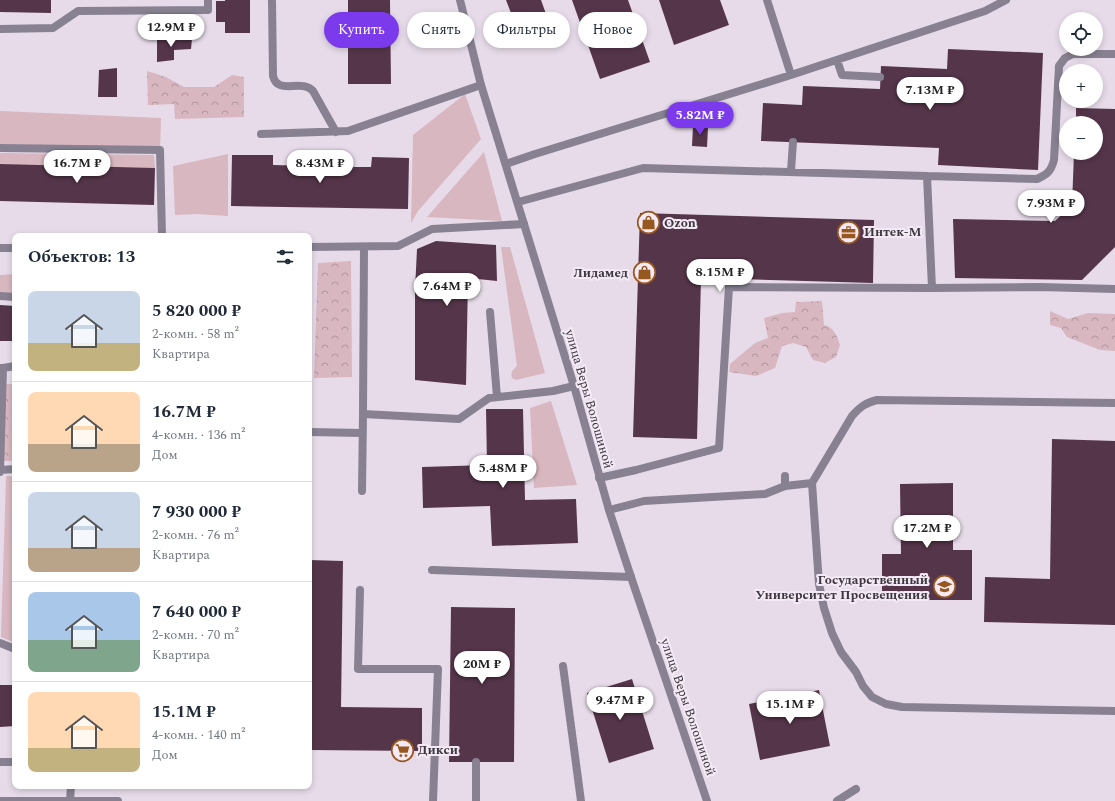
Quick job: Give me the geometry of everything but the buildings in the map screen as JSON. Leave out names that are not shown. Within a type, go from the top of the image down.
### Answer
[{"type":"street","points":[[0,29],[53,28],[78,11],[208,10],[208,0]]},
{"type":"street","points":[[272,0],[274,81],[282,86],[309,87],[313,91],[336,132]]},
{"type":"street","name":"улица Веры Волошиной","points":[[460,0],[481,85],[574,386],[599,478],[707,801]]},
{"type":"street","points":[[767,0],[791,75]]},
{"type":"street","points":[[506,164],[837,60],[984,11],[1006,0]]},
{"type":"street","points":[[518,202],[643,168],[1037,179],[1046,175],[1052,168],[1054,160],[1059,66],[1065,58],[1074,54],[1115,54]]},
{"type":"street","points":[[837,60],[842,75],[880,77]]},
{"type":"street","points":[[261,134],[348,131],[481,85]]},
{"type":"street","points":[[791,171],[793,142]]},
{"type":"street","points":[[0,148],[160,150],[162,233]]},
{"type":"street","points":[[927,176],[932,288]]},
{"type":"street","points":[[312,247],[398,246],[432,229],[524,224]]},
{"type":"street","points":[[362,491],[364,247]]},
{"type":"street","points":[[0,248],[12,248]]},
{"type":"street","points":[[599,478],[720,448],[729,287],[1040,287],[1115,289]]},
{"type":"street","points":[[0,296],[12,297]]},
{"type":"street","points":[[490,312],[497,397]]},
{"type":"street","points":[[12,366],[2,368],[0,471],[12,470]]},
{"type":"street","points":[[363,414],[459,418],[489,398],[554,391],[574,386]]},
{"type":"street","points":[[1115,403],[876,400],[867,403],[852,416],[812,483],[820,584],[824,608],[832,633],[841,652],[872,697],[886,704],[902,707],[1115,711]]},
{"type":"street","points":[[312,432],[362,433]]},
{"type":"street","points":[[785,476],[785,486]]},
{"type":"street","points":[[609,510],[644,501],[766,494],[785,486],[812,483]]},
{"type":"street","points":[[432,570],[631,577]]},
{"type":"street","points":[[360,590],[358,669],[438,669],[433,801]]},
{"type":"street","points":[[0,642],[12,648]]},
{"type":"street","points":[[563,666],[582,801]]},
{"type":"street","points":[[0,762],[12,762]]},
{"type":"street","points":[[476,762],[476,801]]},
{"type":"street","points":[[837,801],[856,788]]},
{"type":"street","points":[[70,801],[71,789]]},
{"type":"street","points":[[0,801],[118,801]]},
{"type":"green space","points":[[147,71],[166,77],[184,87],[214,87],[232,75],[244,77],[244,117],[175,119],[174,104],[148,105]]},
{"type":"green space","points":[[465,94],[481,139],[418,211],[411,223],[413,135]]},
{"type":"green space","points":[[0,111],[161,118],[160,150],[0,144]]},
{"type":"green space","points":[[484,152],[502,221],[427,217]]},
{"type":"green space","points":[[0,153],[154,155],[155,168],[0,165]]},
{"type":"green space","points":[[228,154],[228,216],[197,214],[175,215],[173,166]]},
{"type":"green space","points":[[501,247],[510,247],[545,373],[516,380],[511,376],[512,371],[517,366]]},
{"type":"green space","points":[[351,261],[352,377],[314,378],[318,263]]},
{"type":"green space","points":[[12,274],[12,293],[0,293],[0,275]]},
{"type":"green space","points":[[822,301],[824,325],[833,330],[840,345],[836,357],[825,363],[813,360],[806,347],[793,343],[782,346],[775,368],[756,376],[729,372],[730,364],[755,343],[768,338],[764,318],[782,313],[795,312],[796,302]]},
{"type":"green space","points":[[1050,311],[1068,319],[1088,313],[1115,314],[1115,351],[1100,350],[1067,337],[1061,328],[1050,325]]},
{"type":"green space","points":[[5,384],[12,384],[12,461],[0,461]]},
{"type":"green space","points":[[551,401],[577,485],[534,488],[530,408]]},
{"type":"green space","points":[[6,476],[12,476],[12,642],[1,637]]},
{"type":"place","name":"Ozon","points":[[648,223]]},
{"type":"place","name":"Интек-М","points":[[848,232]]},
{"type":"place","name":"Лидамед","points":[[644,273]]},
{"type":"place","name":"Государственный Университет Просвещения","points":[[944,587]]},
{"type":"place","name":"Дикси","points":[[402,750]]}]
